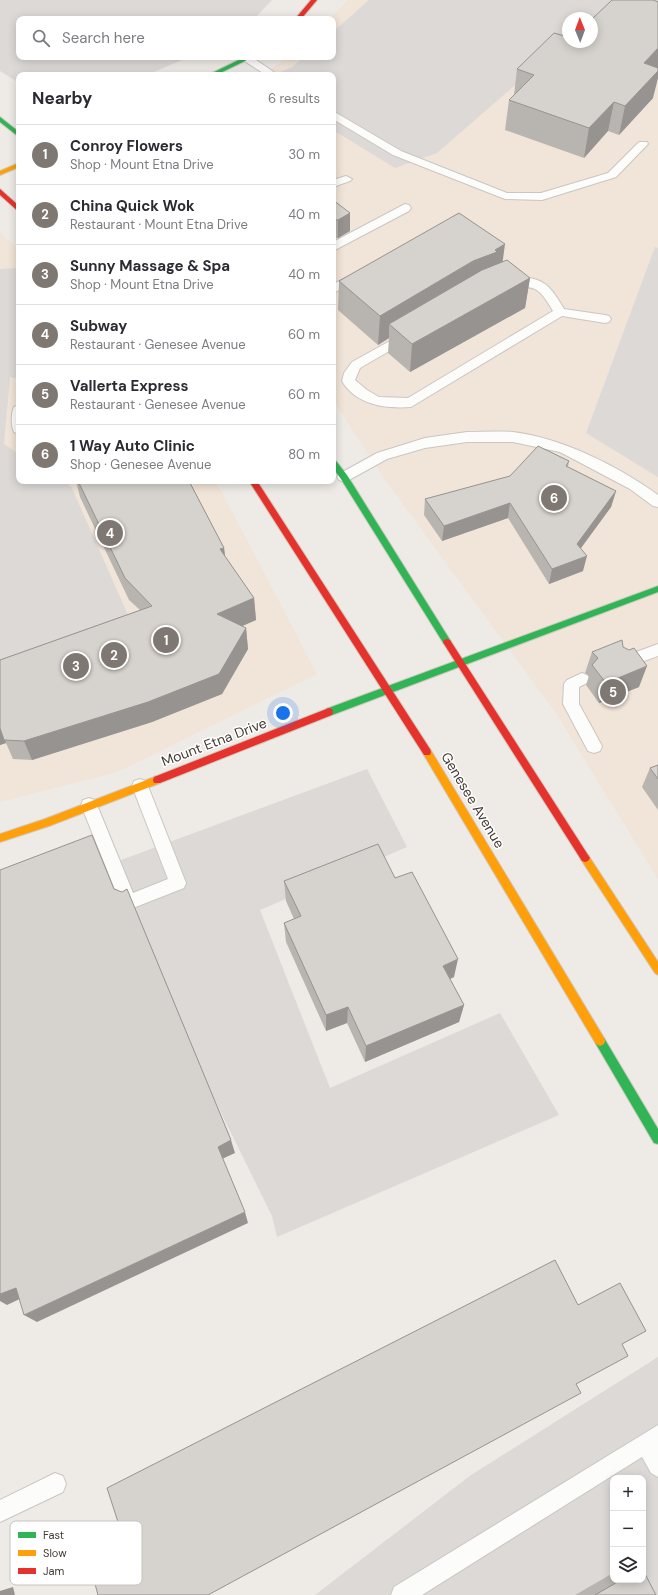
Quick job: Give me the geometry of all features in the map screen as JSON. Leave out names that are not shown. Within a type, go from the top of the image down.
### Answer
[{"type":"main road","points":[[301,16],[314,0]]},
{"type":"main road","points":[[218,72],[244,60]]},
{"type":"main road","points":[[0,119],[16,132]]},
{"type":"main road","points":[[0,173],[16,166]]},
{"type":"main road","points":[[0,191],[16,207]]},
{"type":"main road","points":[[336,467],[344,477],[460,664],[658,970]]},
{"type":"main road","name":"Genesee Avenue","points":[[255,484],[390,690],[658,1139]]},
{"type":"main road","name":"Mount Etna Drive","points":[[0,838],[658,589]]},
{"type":"lane","points":[[251,60],[269,72]]},
{"type":"lane","points":[[336,116],[397,153],[505,196],[542,197],[612,174],[643,144]]},
{"type":"lane","points":[[336,183],[346,179]]},
{"type":"lane","points":[[336,245],[405,208]]},
{"type":"lane","points":[[336,288],[368,272]]},
{"type":"lane","points":[[495,286],[509,280],[537,283],[546,288],[560,312]]},
{"type":"lane","points":[[419,329],[356,365],[350,373],[348,381],[359,393],[381,402],[394,404],[411,402],[560,312],[605,319]]},
{"type":"lane","points":[[344,477],[382,456],[425,443],[467,437],[513,436],[562,448],[635,485],[658,502]]},
{"type":"lane","points":[[622,663],[658,650]]},
{"type":"lane","points":[[582,679],[572,684],[571,704],[594,746]]},
{"type":"lane","points":[[90,805],[128,902],[178,883],[140,786]]},
{"type":"lane","points":[[402,1595],[652,1439],[658,1466]]},
{"type":"lane","points":[[0,1511],[55,1484]]},
{"type":"shaded area","points":[[0,0],[272,0],[257,16],[16,16],[16,60],[182,60],[154,72],[16,72],[16,81],[0,71]]},
{"type":"shaded area","points":[[348,0],[658,0],[658,879],[556,713],[386,481],[336,405],[336,72],[267,72],[283,60],[336,60],[336,16],[332,16]]},
{"type":"shaded area","points":[[369,0],[658,0],[658,13],[562,12],[562,44],[437,153],[395,168],[336,132],[336,72],[281,72],[292,67],[300,60],[336,60],[336,29]]},
{"type":"shaded area","points":[[0,232],[16,247],[16,484],[218,484],[317,674],[117,772],[0,802]]},
{"type":"shaded area","points":[[655,247],[658,248],[658,477],[586,433]]},
{"type":"shaded area","points":[[16,268],[16,378],[10,377],[4,444],[16,452],[16,484],[68,484],[71,486],[132,624],[0,674],[0,269]]},
{"type":"shaded area","points":[[367,769],[407,847],[260,910],[330,1088],[500,1013],[559,1115],[277,1237],[272,1216],[125,918],[102,867]]},
{"type":"shaded area","points":[[658,1357],[658,1595],[644,1595],[644,1583],[646,1583],[646,1475],[610,1475],[610,1575],[575,1595],[315,1595],[471,1475]]},
{"type":"building","points":[[612,0],[653,0],[658,2],[658,48],[644,63],[658,68],[658,71],[625,106],[614,102],[589,128],[509,100],[534,75],[517,69],[554,33],[562,35],[562,48],[598,48],[598,13]]},
{"type":"building","points":[[336,202],[350,213],[336,220]]},
{"type":"building","points":[[459,213],[505,244],[495,250],[497,252],[473,261],[380,316],[339,281]]},
{"type":"building","points":[[507,260],[530,278],[412,344],[389,324],[482,270]]},
{"type":"building","points":[[538,446],[569,461],[566,466],[616,491],[577,544],[587,556],[552,569],[510,503],[444,526],[425,499],[510,476]]},
{"type":"building","points":[[79,484],[191,484],[224,548],[220,549],[254,598],[217,614],[246,628],[219,674],[148,702],[24,741],[4,740],[0,728],[0,660],[152,606],[125,578]]},
{"type":"building","points":[[622,640],[623,647],[629,650],[634,648],[647,666],[606,683],[592,665],[598,658],[592,652]]},
{"type":"building","points":[[658,765],[658,779],[650,768]]},
{"type":"building","points":[[92,835],[114,889],[122,892],[127,889],[231,1140],[218,1147],[245,1212],[24,1315],[16,1288],[0,1294],[0,870]]},
{"type":"building","points":[[378,844],[395,878],[412,872],[458,959],[443,966],[464,1005],[366,1046],[348,1007],[326,1015],[284,923],[301,916],[284,881]]},
{"type":"building","points":[[555,1260],[578,1305],[620,1283],[646,1331],[622,1344],[628,1356],[576,1384],[581,1393],[208,1595],[98,1595],[95,1585],[142,1585],[142,1521],[118,1521],[107,1488]]},
{"type":"building","points":[[646,1576],[656,1595],[595,1595],[616,1583],[646,1583]]},
{"type":"traffic: fast","points":[[218,72],[244,60]]},
{"type":"traffic: fast","points":[[0,119],[16,132]]},
{"type":"traffic: fast","points":[[336,467],[344,477],[447,642]]},
{"type":"traffic: fast","points":[[329,712],[658,589]]},
{"type":"traffic: fast","points":[[600,1041],[658,1139]]},
{"type":"traffic: slow","points":[[0,173],[16,166]]},
{"type":"traffic: slow","points":[[427,752],[600,1041]]},
{"type":"traffic: slow","points":[[0,838],[46,823],[157,780]]},
{"type":"traffic: slow","points":[[585,858],[658,970]]},
{"type":"traffic: jam","points":[[301,16],[314,0]]},
{"type":"traffic: jam","points":[[0,191],[16,207]]},
{"type":"traffic: jam","points":[[255,484],[427,752]]},
{"type":"traffic: jam","points":[[447,642],[585,858]]},
{"type":"traffic: jam","points":[[157,780],[329,712]]},
{"type":"place","name":"1 Way Auto Clinic","points":[[554,498]]},
{"type":"place","name":"Subway","points":[[110,533]]},
{"type":"place","name":"Conroy Flowers","points":[[166,640]]},
{"type":"place","name":"China Quick Wok","points":[[114,655]]},
{"type":"place","name":"Sunny Massage & Spa","points":[[76,666]]},
{"type":"place","name":"Vallerta Express","points":[[613,692]]}]
